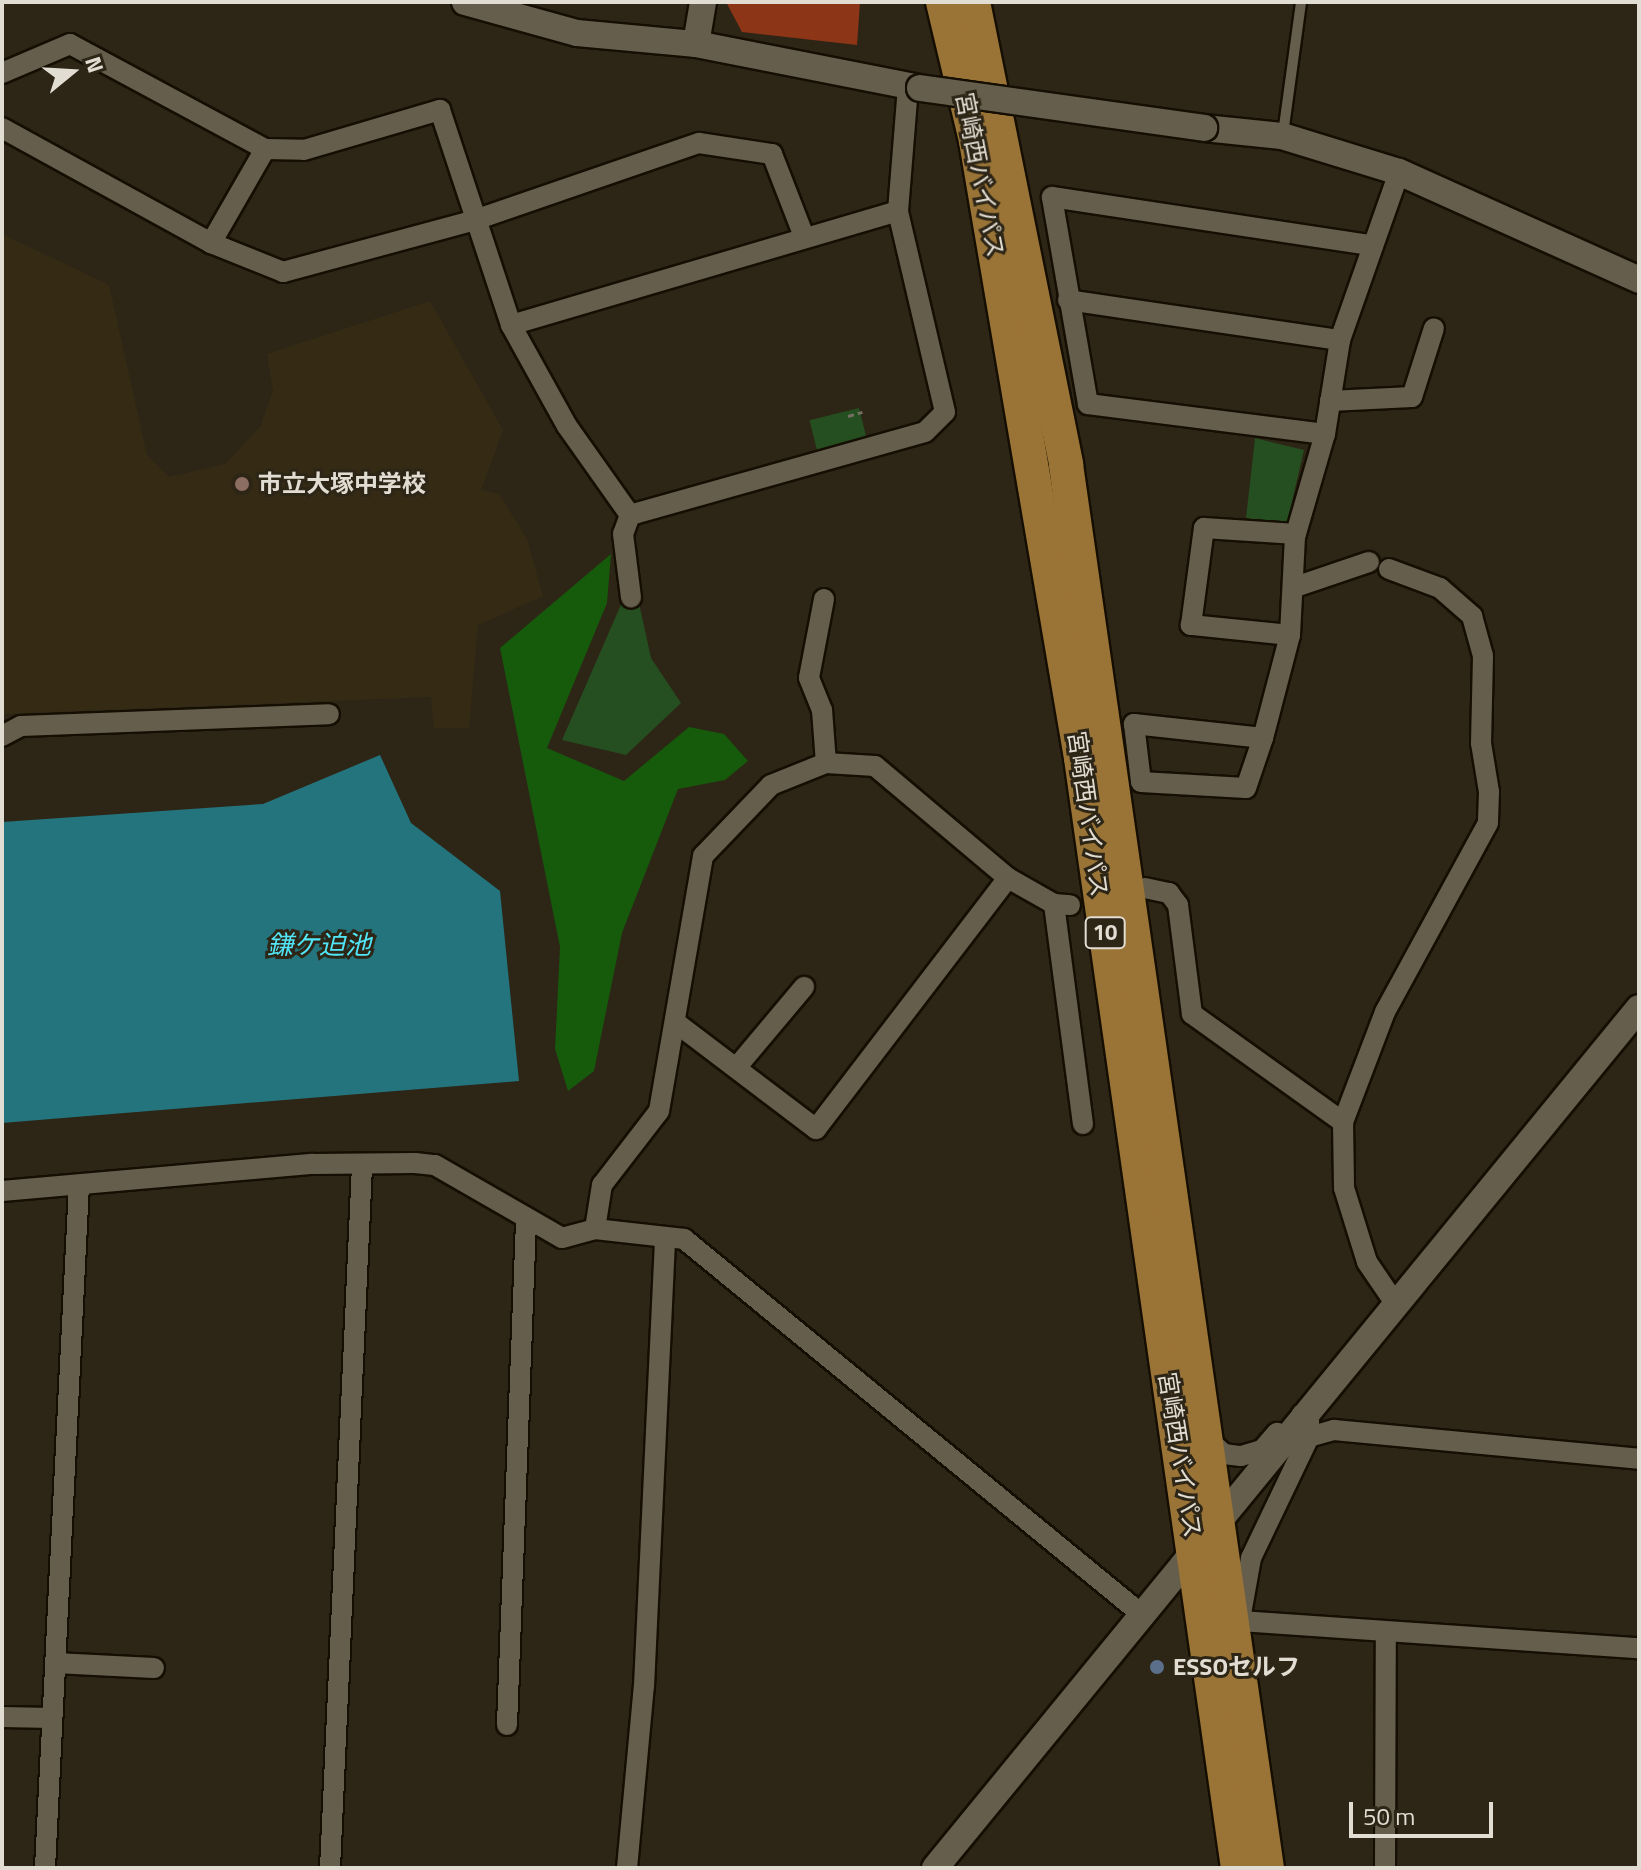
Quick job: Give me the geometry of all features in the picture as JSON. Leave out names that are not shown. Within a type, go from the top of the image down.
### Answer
[{"type":"highway","name":"宮崎西バイパス","points":[[943,2],[976,141],[1038,491],[1206,1540],[1238,1868]]},
{"type":"highway","name":"宮崎西バイパス","points":[[973,2],[1066,465],[1203,1425],[1206,1540],[1238,1637],[1267,1868]]},
{"type":"street","points":[[465,2],[518,9],[577,33],[696,44],[914,87],[1282,136],[1399,172],[1639,280]]},
{"type":"street","points":[[696,44],[703,2]]},
{"type":"street","points":[[2,73],[70,44],[265,149],[304,150],[440,110],[472,221],[511,325],[567,426],[630,515]]},
{"type":"street","points":[[630,515],[925,432],[945,412],[898,211],[914,87]]},
{"type":"street","points":[[2,128],[211,243],[283,272],[472,221],[699,143],[772,154],[803,234]]},
{"type":"street","points":[[211,243],[265,149]]},
{"type":"street","points":[[1263,738],[1134,724],[1141,782],[1246,788],[1263,738],[1290,635],[1296,534],[1325,434],[1340,340],[1370,245],[1399,172]]},
{"type":"street","points":[[1325,434],[1088,404],[1052,197],[1370,245]]},
{"type":"street","points":[[511,325],[803,234],[898,211]]},
{"type":"street","points":[[1068,300],[1340,340]]},
{"type":"street","points":[[1330,401],[1412,397],[1434,328]]},
{"type":"street","points":[[630,515],[623,534],[631,597]]},
{"type":"street","points":[[1290,635],[1191,625],[1204,528],[1296,534]]},
{"type":"street","points":[[1295,587],[1369,562]]},
{"type":"street","points":[[1389,569],[1440,588],[1472,616],[1483,656],[1488,823],[1385,1012],[1343,1122],[1344,1188],[1367,1262],[1395,1303]]},
{"type":"street","points":[[824,599],[809,678],[822,710],[826,763]]},
{"type":"street","points":[[2,736],[21,726],[329,714]]},
{"type":"street","points":[[595,1229],[602,1185],[659,1111],[679,1025],[703,856],[771,785],[826,763],[875,766],[1008,878],[1062,905],[1083,1124]]},
{"type":"street","points":[[679,1025],[816,1129],[1008,878]]},
{"type":"street","points":[[1145,888],[1169,893],[1178,905],[1192,1014],[1343,1122]]},
{"type":"street","points":[[736,1068],[804,987]]},
{"type":"street","points":[[935,1868],[1140,1613],[1309,1424],[1395,1303],[1639,1008]]},
{"type":"street","points":[[2,1191],[313,1164],[362,1167],[435,1165],[526,1222],[562,1238],[595,1229],[665,1240],[684,1239],[1140,1613]]},
{"type":"street","points":[[330,1868],[362,1167]]},
{"type":"street","points":[[45,1868],[79,1185]]},
{"type":"street","points":[[507,1725],[526,1222]]},
{"type":"street","points":[[627,1868],[644,1686],[665,1240]]},
{"type":"street","points":[[1203,1425],[1206,1441],[1241,1456],[1262,1450],[1290,1419],[1334,1430],[1639,1459]]},
{"type":"street","points":[[1309,1424],[1251,1558],[1238,1637],[1386,1632],[1639,1648]]},
{"type":"street","points":[[1385,1868],[1386,1632]]},
{"type":"street","points":[[55,1663],[154,1668]]},
{"type":"street","points":[[2,1717],[52,1718]]},
{"type":"lane","points":[[1282,136],[1301,2]]},
{"type":"path","points":[[853,408],[855,414]]},
{"type":"path","points":[[848,416],[862,412]]},
{"type":"shaded area","name":"市立大塚中学校","points":[[2,234],[109,285],[147,455],[169,477],[225,464],[260,427],[273,391],[267,354],[430,301],[503,430],[481,490],[499,494],[527,539],[543,596],[478,625],[469,728],[434,728],[431,697],[2,714]]},
{"type":"green space","points":[[859,408],[867,440],[817,452],[810,420]]},
{"type":"green space","points":[[1255,438],[1304,450],[1287,523],[1246,518]]},
{"type":"green space","points":[[611,554],[607,603],[547,748],[624,781],[689,727],[724,734],[748,761],[725,780],[678,789],[622,933],[594,1071],[568,1091],[555,1049],[560,947],[500,648]]},
{"type":"green space","points":[[637,594],[651,658],[681,703],[626,755],[562,740],[623,600]]},
{"type":"water","name":"鎌ケ迫池","points":[[380,755],[411,823],[500,891],[519,1081],[2,1123],[2,822],[263,804]]},
{"type":"building","points":[[726,2],[860,2],[857,45],[742,32]]},
{"type":"place","name":"市立大塚中学校","points":[[242,484]]},
{"type":"place","name":"ESSOセルフ","points":[[1157,1667]]}]
